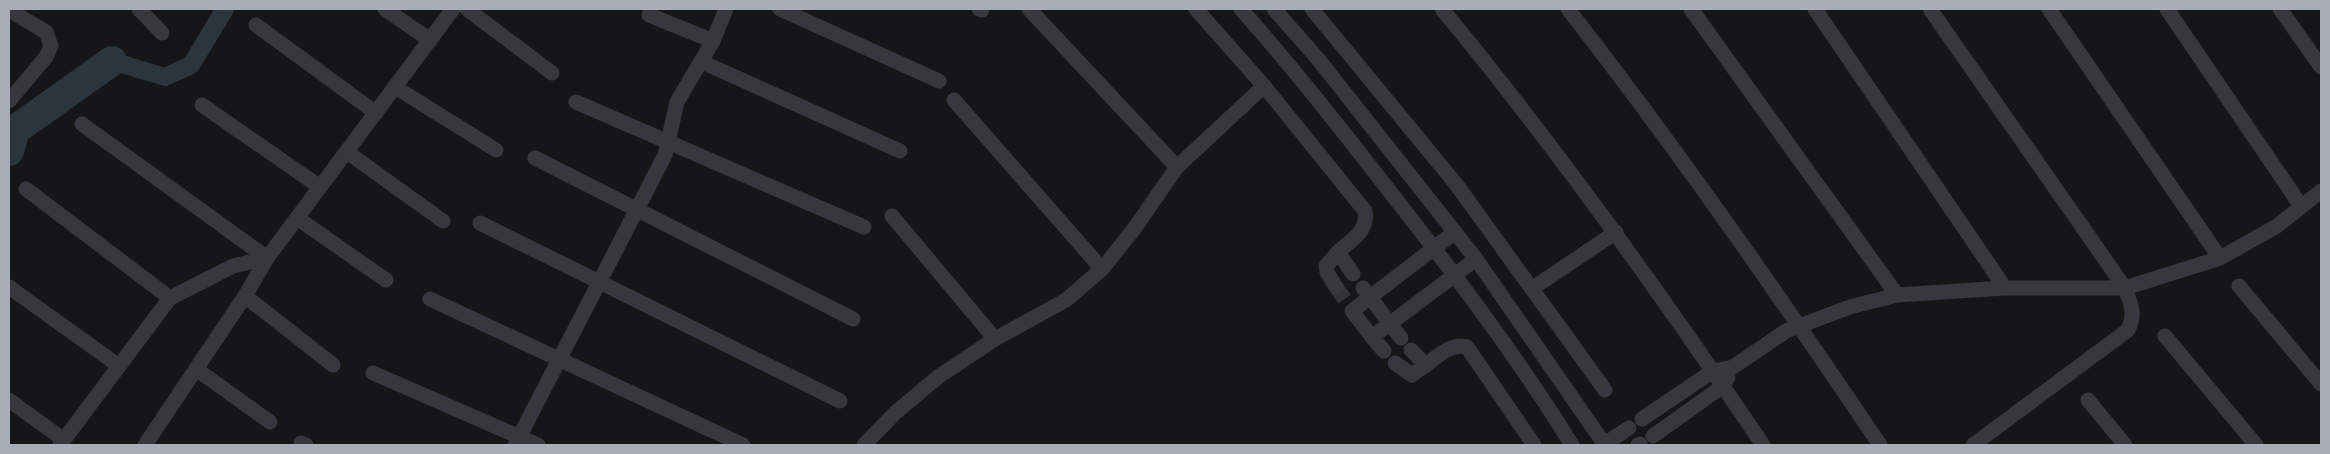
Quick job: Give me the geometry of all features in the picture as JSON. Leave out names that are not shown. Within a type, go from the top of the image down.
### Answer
[{"type":"street","points":[[139,9],[162,33]]},
{"type":"street","points":[[385,9],[430,40]]},
{"type":"street","points":[[146,445],[245,296],[267,258],[453,9]]},
{"type":"street","points":[[468,9],[552,73]]},
{"type":"street","points":[[517,441],[665,155],[677,102],[702,62],[726,9]]},
{"type":"street","points":[[780,9],[803,13],[938,81]]},
{"type":"street","points":[[1029,9],[1177,167]]},
{"type":"street","points":[[1196,9],[1264,86],[1365,211],[1367,220],[1362,230],[1326,266],[1327,272],[1336,287]]},
{"type":"street","points":[[1241,9],[1302,78],[1455,275],[1542,398],[1572,445]]},
{"type":"street","points":[[1274,9],[1318,58],[1476,258],[1604,445],[1629,428]]},
{"type":"street","points":[[1312,9],[1456,184],[1605,390]]},
{"type":"street","points":[[1442,9],[1531,118],[1616,232],[1763,445]]},
{"type":"street","points":[[1568,9],[1621,78],[1799,325],[1880,445]]},
{"type":"street","points":[[1691,9],[1897,295]]},
{"type":"street","points":[[1815,9],[2005,288]]},
{"type":"street","points":[[1930,9],[2125,288],[2133,311],[2133,320],[2128,330],[1974,445]]},
{"type":"street","points":[[2049,9],[2220,258]]},
{"type":"street","points":[[2167,9],[2301,206]]},
{"type":"street","points":[[2280,9],[2321,67]]},
{"type":"street","points":[[9,10],[46,32],[51,46],[46,58],[9,101]]},
{"type":"street","points":[[649,15],[713,41]]},
{"type":"street","points":[[256,25],[376,113]]},
{"type":"street","points":[[702,62],[900,151]]},
{"type":"street","points":[[864,445],[895,413],[938,377],[995,339],[1066,300],[1102,269],[1134,229],[1177,167],[1264,86]]},
{"type":"street","points":[[395,87],[496,150]]},
{"type":"street","points":[[954,100],[1102,269]]},
{"type":"street","points":[[576,102],[864,227]]},
{"type":"street","points":[[202,104],[320,187]]},
{"type":"street","points":[[82,124],[267,258]]},
{"type":"street","points":[[347,152],[443,221]]},
{"type":"street","points":[[535,158],[853,319]]},
{"type":"street","points":[[26,189],[170,298]]},
{"type":"street","points":[[1733,367],[1723,386],[1649,438],[1647,416],[1713,371],[1733,367],[1799,325],[1868,301],[1897,295],[2005,288],[2125,288],[2220,258],[2276,226],[2321,191]]},
{"type":"street","points":[[892,216],[995,339]]},
{"type":"street","points":[[297,218],[386,280]]},
{"type":"street","points":[[480,223],[840,400]]},
{"type":"street","points":[[1384,351],[1349,306],[1455,232]]},
{"type":"street","points":[[1533,288],[1616,232]]},
{"type":"street","points":[[1338,252],[1353,274]]},
{"type":"street","points":[[9,400],[62,442],[170,298],[233,266],[267,258]]},
{"type":"street","points":[[1372,337],[1476,258]]},
{"type":"street","points":[[2239,286],[2321,384]]},
{"type":"street","points":[[9,287],[119,366]]},
{"type":"street","points":[[1366,293],[1401,338]]},
{"type":"street","points":[[245,296],[333,365]]},
{"type":"street","points":[[430,299],[744,445]]},
{"type":"street","points":[[2165,336],[2256,445]]},
{"type":"street","points":[[1395,363],[1412,375],[1450,348],[1461,345],[1467,347],[1534,445]]},
{"type":"street","points":[[1412,350],[1426,365]]},
{"type":"street","points":[[196,369],[270,422]]},
{"type":"street","points":[[373,373],[517,441],[538,445]]},
{"type":"street","points":[[2088,400],[2125,445]]},
{"type":"waterway","points":[[112,61],[165,77],[191,65],[225,9]]},
{"type":"waterway","points":[[9,151],[15,130],[112,61]]},
{"type":"tunnel","points":[[1336,287],[1346,301]]}]
